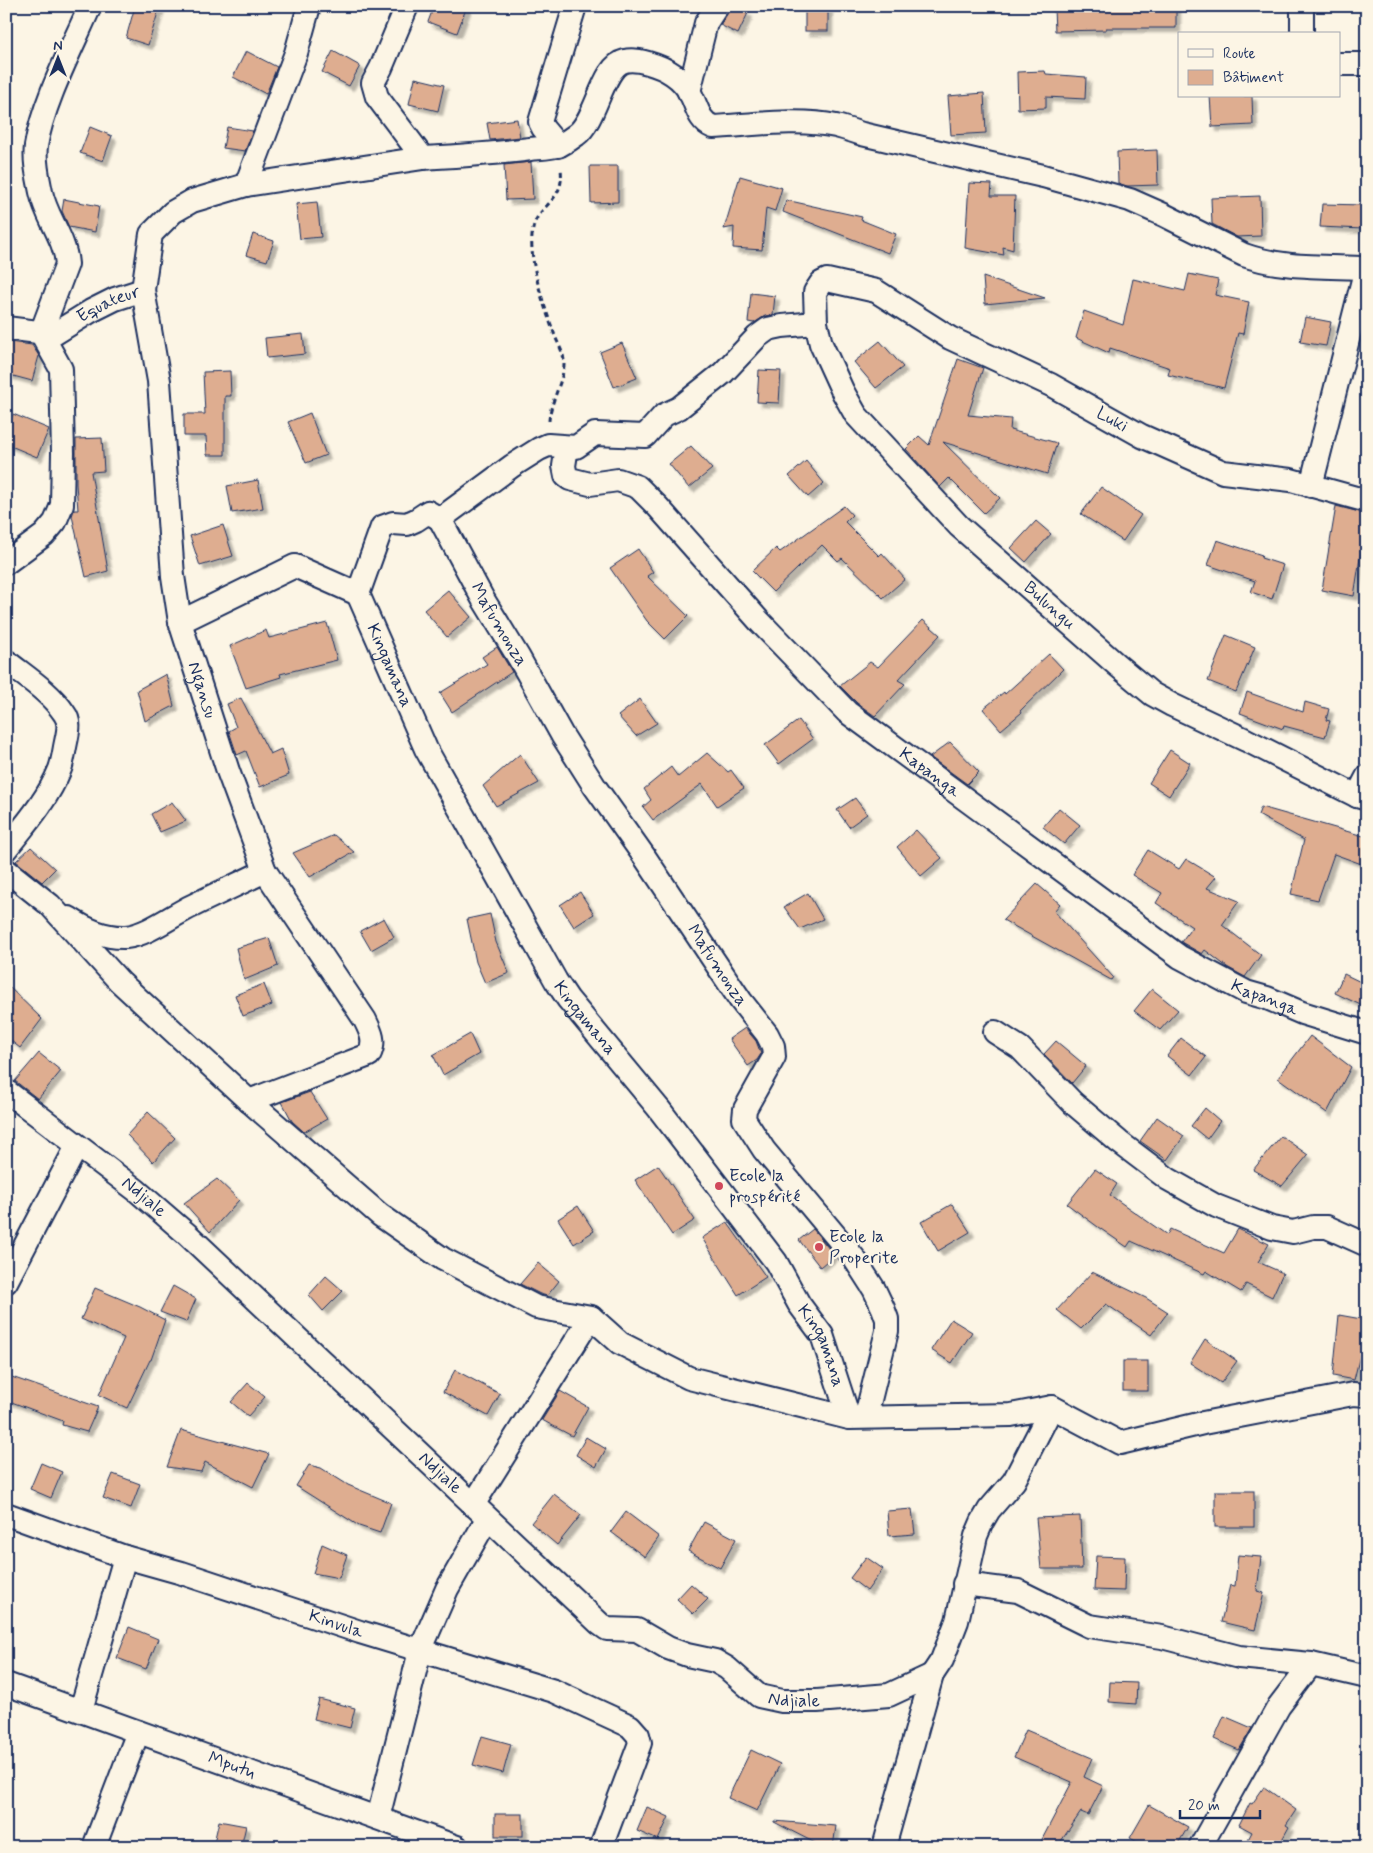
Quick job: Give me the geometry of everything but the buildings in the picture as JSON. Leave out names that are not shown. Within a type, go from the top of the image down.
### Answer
[{"type":"street","points":[[6,563],[44,535],[55,522],[62,505],[61,369],[41,333],[67,264],[66,252],[43,200],[37,174],[36,147],[44,114],[90,6]]},
{"type":"street","points":[[246,184],[296,53],[309,6]]},
{"type":"street","points":[[407,6],[373,83],[377,97],[423,158]]},
{"type":"street","points":[[575,6],[540,122],[542,128],[558,146],[579,133],[589,120],[606,80],[617,65],[624,61],[647,63],[669,70],[678,78],[690,92],[701,119],[712,127],[789,124],[836,126],[862,134],[1043,176],[1130,200],[1258,260],[1286,266],[1367,268],[1311,486]]},
{"type":"street","points":[[690,92],[706,23],[717,6]]},
{"type":"street","points":[[1302,6],[1302,32]]},
{"type":"street","points":[[1340,64],[1367,64]]},
{"type":"street","name":"Equateur","points":[[6,328],[54,334],[91,311],[115,299],[142,290],[151,234],[173,212],[192,201],[246,184],[423,158],[496,154],[558,146]]},
{"type":"street","name":"Luki","points":[[816,323],[815,292],[821,283],[827,280],[876,291],[950,338],[1051,385],[1142,436],[1223,472],[1260,478],[1290,480],[1367,501]]},
{"type":"street","name":"Ngansu","points":[[142,290],[158,381],[173,576],[180,622],[228,770],[266,871],[365,1020],[372,1034],[373,1044],[369,1054],[249,1101]]},
{"type":"street","points":[[180,622],[295,566],[358,594],[382,527],[393,523],[407,524],[428,512],[440,519],[539,448],[581,445],[595,434],[645,436],[664,414],[679,408],[723,373],[757,337],[768,329],[816,323]]},
{"type":"street","name":"Bulungu","points":[[816,323],[821,344],[856,415],[959,526],[1116,665],[1152,694],[1172,705],[1246,740],[1364,791]]},
{"type":"street","name":"Kapanga","points":[[567,447],[564,466],[566,476],[570,479],[590,484],[618,480],[638,487],[658,506],[760,622],[847,712],[1180,957],[1246,992],[1268,998],[1302,1013],[1367,1033]]},
{"type":"street","name":"Mafumonza","points":[[440,519],[562,735],[740,1002],[767,1034],[773,1046],[774,1057],[745,1109],[744,1119],[764,1150],[854,1258],[874,1289],[887,1320],[886,1331],[858,1417]]},
{"type":"street","name":"Kingamana","points":[[358,594],[426,749],[556,981],[568,999],[659,1109],[776,1262],[799,1304],[822,1335],[858,1417]]},
{"type":"street","points":[[6,662],[46,694],[64,713],[68,721],[68,729],[55,781],[44,801],[6,849]]},
{"type":"street","points":[[6,870],[50,906],[87,930],[126,937],[140,933],[266,871]]},
{"type":"street","points":[[50,906],[120,982],[249,1101],[380,1215],[443,1259],[536,1307],[591,1317],[620,1343],[690,1378],[858,1417],[1011,1414],[1052,1407],[1120,1443],[1203,1423],[1315,1401],[1353,1394],[1367,1395]]},
{"type":"street","points":[[995,1032],[1020,1048],[1074,1103],[1119,1142],[1168,1179],[1216,1206],[1272,1228],[1293,1232],[1313,1227],[1327,1227],[1367,1245]]},
{"type":"street","name":"Ndjiale","points":[[6,1090],[136,1190],[188,1235],[480,1512],[607,1629],[637,1630],[668,1648],[687,1655],[715,1661],[727,1668],[759,1696],[782,1701],[817,1701],[889,1695],[932,1675]]},
{"type":"street","points":[[6,1282],[77,1146]]},
{"type":"street","points":[[378,1818],[420,1651],[480,1512],[591,1317]]},
{"type":"street","points":[[884,1847],[932,1675],[942,1660],[957,1621],[976,1536],[989,1510],[1014,1481],[1052,1407]]},
{"type":"street","name":"Kinvula","points":[[6,1514],[125,1557],[182,1573],[420,1651],[554,1692],[630,1726],[640,1739],[640,1743],[601,1847]]},
{"type":"street","points":[[81,1710],[125,1557]]},
{"type":"street","points":[[964,1584],[1018,1591],[1090,1626],[1162,1637],[1240,1657],[1310,1664],[1367,1677]]},
{"type":"street","points":[[1200,1847],[1279,1706],[1310,1664]]},
{"type":"street","name":"Mputu","points":[[6,1684],[457,1847]]},
{"type":"street","points":[[94,1847],[138,1732]]},
{"type":"path","points":[[558,146],[562,180],[554,199],[539,214],[533,228],[532,260],[564,363],[551,405],[549,425],[553,435],[567,447]]},
{"type":"place","name":"Ecole la prospérité","points":[[719,1186]]},
{"type":"place","name":"Ecole la Properite","points":[[819,1247]]}]
